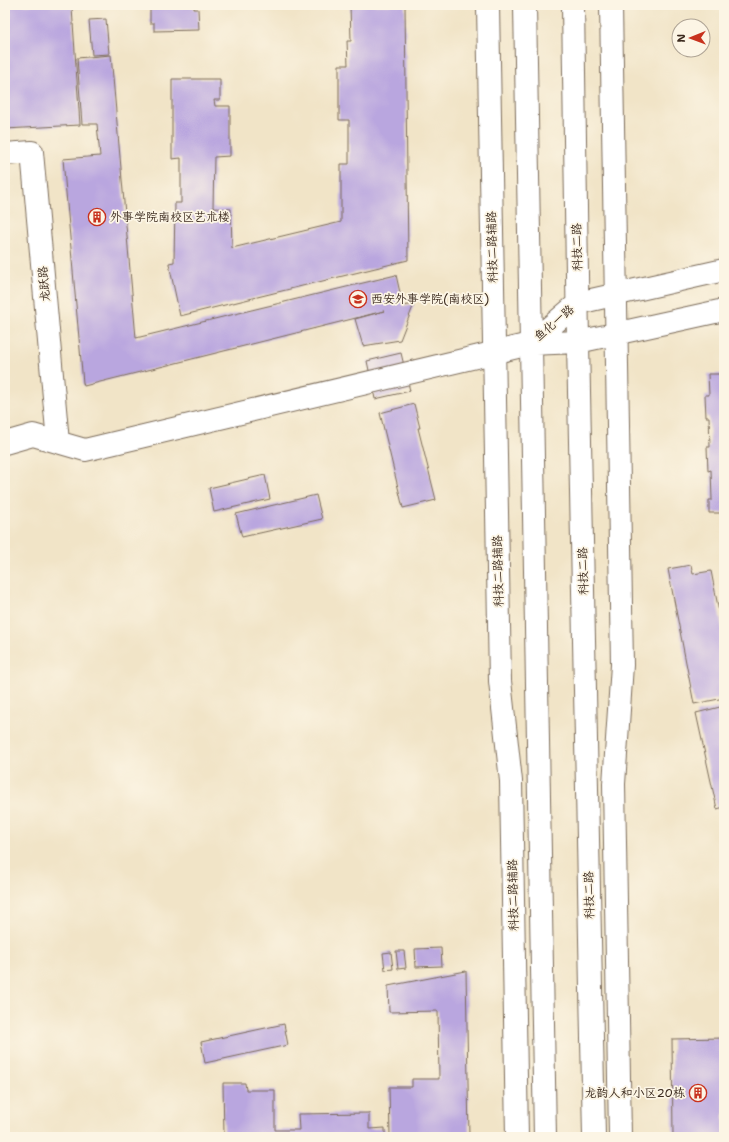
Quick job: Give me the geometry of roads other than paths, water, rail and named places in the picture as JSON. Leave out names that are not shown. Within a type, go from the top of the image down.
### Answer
[{"type":"street","name":"科技二路辅路","points":[[488,5],[500,681],[511,781],[517,1137]]},
{"type":"street","points":[[525,5],[545,1137]]},
{"type":"street","name":"科技二路","points":[[573,5],[578,342],[594,1137]]},
{"type":"street","points":[[611,5],[622,665],[614,784],[620,1137]]},
{"type":"street","name":"龙跃路","points":[[5,154],[32,152],[58,442]]},
{"type":"street","name":"鱼化一路","points":[[530,344],[578,303],[724,270]]},
{"type":"street","name":"鱼化一路","points":[[530,344],[578,342],[724,310]]},
{"type":"street","points":[[5,443],[33,435],[85,450],[530,344]]},
{"type":"place","name":"外事学院南校区艺术楼","points":[[97,217]]},
{"type":"place","name":"西安外事学院(南校区)","points":[[358,299]]},
{"type":"place","name":"龙韵人和小区20栋","points":[[698,1093]]}]
